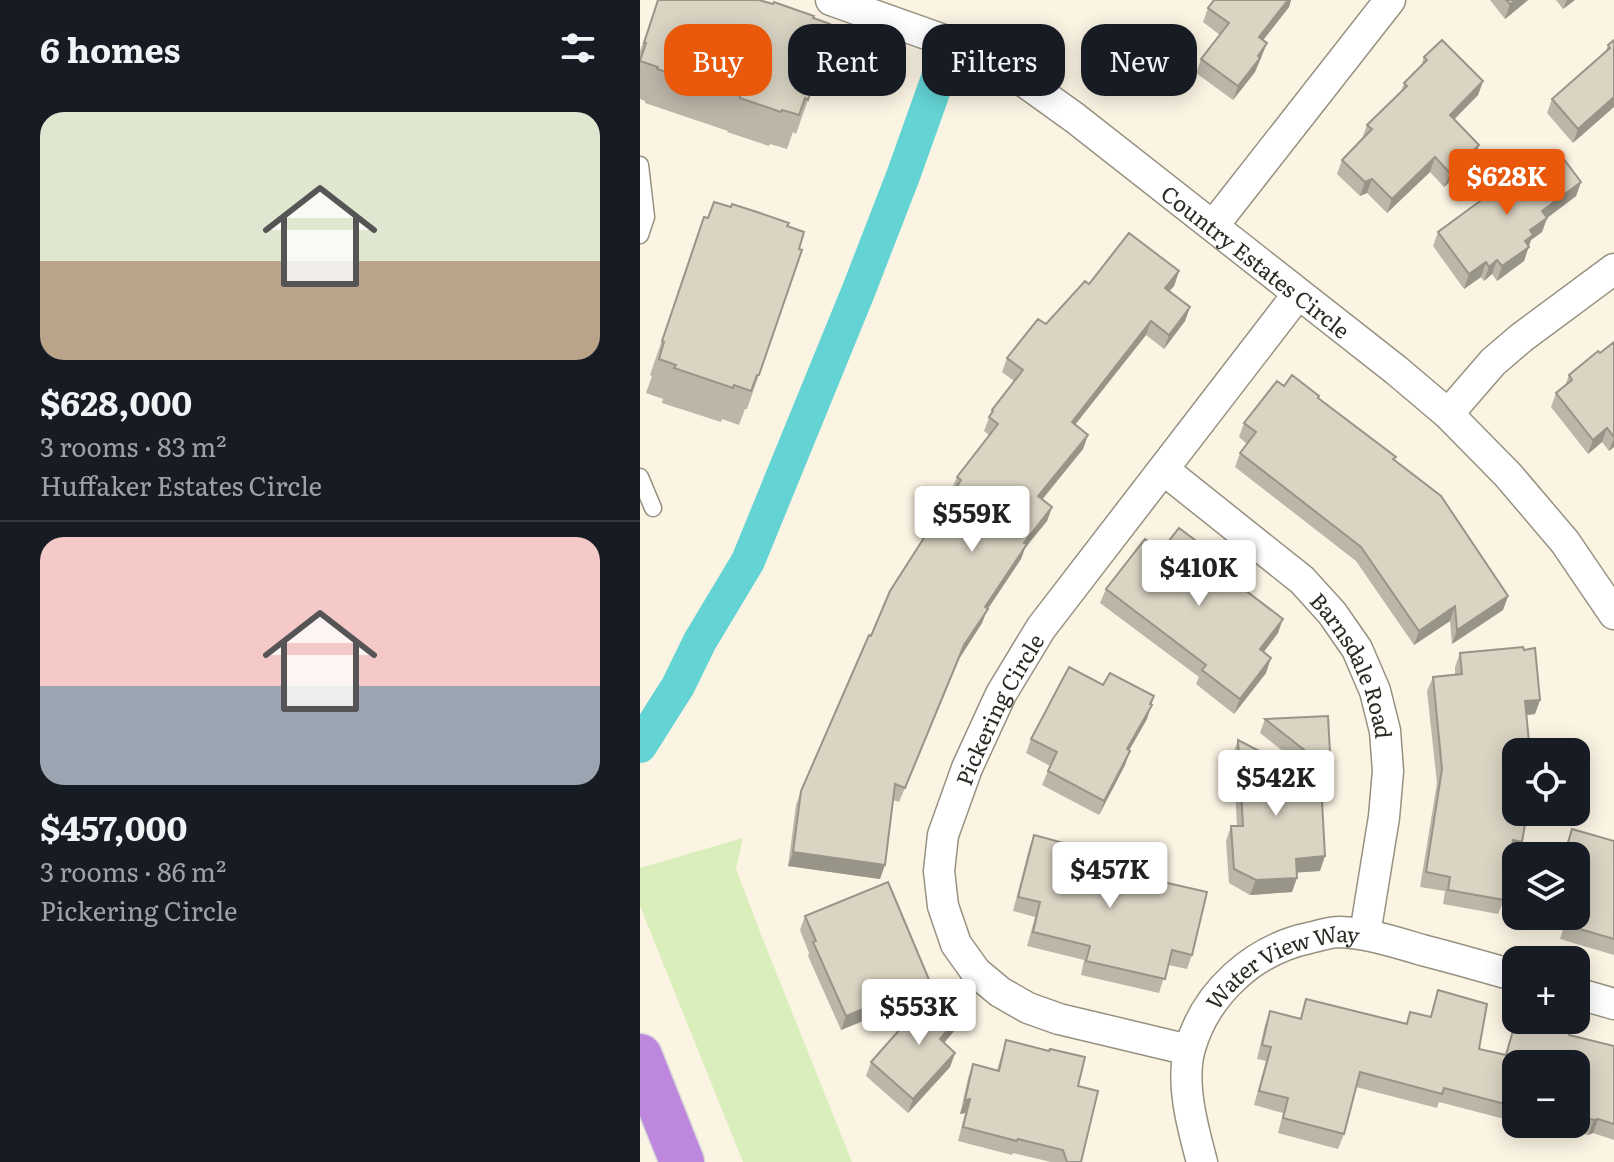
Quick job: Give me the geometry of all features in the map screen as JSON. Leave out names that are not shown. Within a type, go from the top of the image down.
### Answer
[{"type":"highway","points":[[640,1056],[682,1162]]},
{"type":"street","name":"Country Estates Circle","points":[[831,0],[997,62],[1075,118],[1213,226],[1448,414],[1508,475],[1565,542],[1614,614]]},
{"type":"street","points":[[1213,226],[1390,0]]},
{"type":"street","points":[[1448,414],[1493,362],[1614,269]]},
{"type":"street","name":"Pickering Circle","points":[[1189,1050],[1059,1019],[1028,1008],[1000,992],[976,972],[956,944],[943,906],[939,871],[943,835],[967,768],[1001,694],[1041,628],[1298,294]]},
{"type":"street","name":"Barnsdale Road","points":[[1164,470],[1302,580],[1332,613],[1357,649],[1375,691],[1385,731],[1388,771],[1384,817],[1365,934]]},
{"type":"street","name":"Water View Way","points":[[1202,1162],[1191,1122],[1186,1086],[1189,1050],[1215,997],[1234,975],[1266,953],[1297,940],[1335,932],[1365,934],[1502,972]]},
{"type":"street","points":[[1590,997],[1614,1004]]},
{"type":"lane","points":[[640,165],[643,218],[640,235]]},
{"type":"lane","points":[[640,477],[653,508]]},
{"type":"green space","points":[[743,838],[736,869],[852,1162],[743,1162],[640,906],[640,868]]},
{"type":"building","points":[[658,0],[774,2],[830,24],[788,24],[788,96],[809,96],[808,100],[805,98],[799,115],[740,98],[772,96],[772,24],[664,24],[664,71],[640,61]]},
{"type":"building","points":[[1214,0],[1288,0],[1259,37],[1267,43],[1258,56],[1260,58],[1238,86],[1201,59],[1229,23],[1208,8]]},
{"type":"building","points":[[1442,40],[1483,81],[1450,115],[1479,145],[1450,173],[1435,157],[1392,199],[1372,179],[1365,182],[1342,160],[1372,129],[1367,125],[1407,86],[1404,83]]},
{"type":"building","points":[[1614,40],[1614,97],[1578,129],[1552,99],[1610,48],[1608,45]]},
{"type":"building","points":[[1560,154],[1581,182],[1542,211],[1547,218],[1530,230],[1533,235],[1525,241],[1529,247],[1502,266],[1497,260],[1489,267],[1486,262],[1469,274],[1438,232],[1510,179],[1516,186]]},
{"type":"building","points":[[714,202],[760,213],[804,232],[799,249],[802,250],[751,391],[674,368],[676,365],[659,359],[662,341],[704,217],[708,218]]},
{"type":"building","points":[[1129,233],[1179,271],[1165,288],[1190,307],[1169,335],[1151,321],[1072,422],[1088,435],[1038,496],[1052,507],[1024,543],[1027,544],[964,645],[905,788],[895,784],[885,865],[793,852],[801,791],[869,635],[890,591],[961,480],[957,477],[998,424],[989,417],[992,410],[1023,370],[1007,358],[1038,319],[1046,324],[1085,281],[1089,284]]},
{"type":"building","points":[[1614,342],[1614,437],[1607,428],[1593,440],[1556,393],[1572,380],[1569,375]]},
{"type":"building","points":[[1292,375],[1441,496],[1508,596],[1457,630],[1455,606],[1419,631],[1361,547],[1240,453],[1256,432],[1244,423],[1277,381],[1284,386]]},
{"type":"building","points":[[1179,528],[1243,576],[1237,584],[1283,619],[1260,649],[1271,658],[1240,699],[1202,670],[1206,665],[1106,589],[1145,539],[1161,551]]},
{"type":"building","points":[[1535,648],[1540,700],[1525,701],[1529,738],[1502,738],[1502,826],[1525,826],[1522,842],[1502,842],[1502,900],[1448,890],[1450,877],[1426,872],[1442,769],[1433,677],[1462,674],[1460,653]]},
{"type":"building","points":[[1069,667],[1103,685],[1110,673],[1154,696],[1104,801],[1048,771],[1057,752],[1031,739]]},
{"type":"building","points":[[1328,716],[1331,771],[1265,719]]},
{"type":"building","points":[[1238,740],[1321,783],[1325,856],[1296,859],[1297,878],[1256,880],[1234,869],[1231,826],[1243,826]]},
{"type":"building","points":[[1572,829],[1614,841],[1614,939],[1583,930],[1590,930],[1590,842],[1568,842]]},
{"type":"building","points":[[1034,835],[1089,850],[1085,864],[1150,882],[1150,879],[1207,892],[1192,955],[1172,950],[1165,979],[1086,961],[1090,946],[1033,932],[1040,902],[1018,897]]},
{"type":"building","points":[[888,882],[930,982],[846,1016],[813,942],[816,941],[805,916]]},
{"type":"building","points":[[1438,990],[1487,1004],[1479,1049],[1502,1054],[1502,1103],[1444,1088],[1442,1094],[1360,1072],[1344,1134],[1283,1118],[1288,1098],[1259,1091],[1271,1047],[1262,1045],[1270,1011],[1301,1019],[1306,999],[1407,1024],[1410,1012],[1431,1017]]},
{"type":"building","points":[[933,992],[960,1016],[940,1039],[955,1053],[913,1099],[871,1062]]},
{"type":"building","points":[[1512,1034],[1569,1034],[1614,1046],[1614,1124],[1590,1119],[1590,1050],[1507,1050]]},
{"type":"building","points":[[1006,1040],[1085,1057],[1078,1086],[1098,1091],[1081,1162],[1067,1162],[1063,1150],[963,1127],[970,1099],[965,1100],[973,1064],[999,1071]]},
{"type":"waterway","points":[[640,746],[678,686],[700,641],[748,561],[858,292],[932,96]]}]
